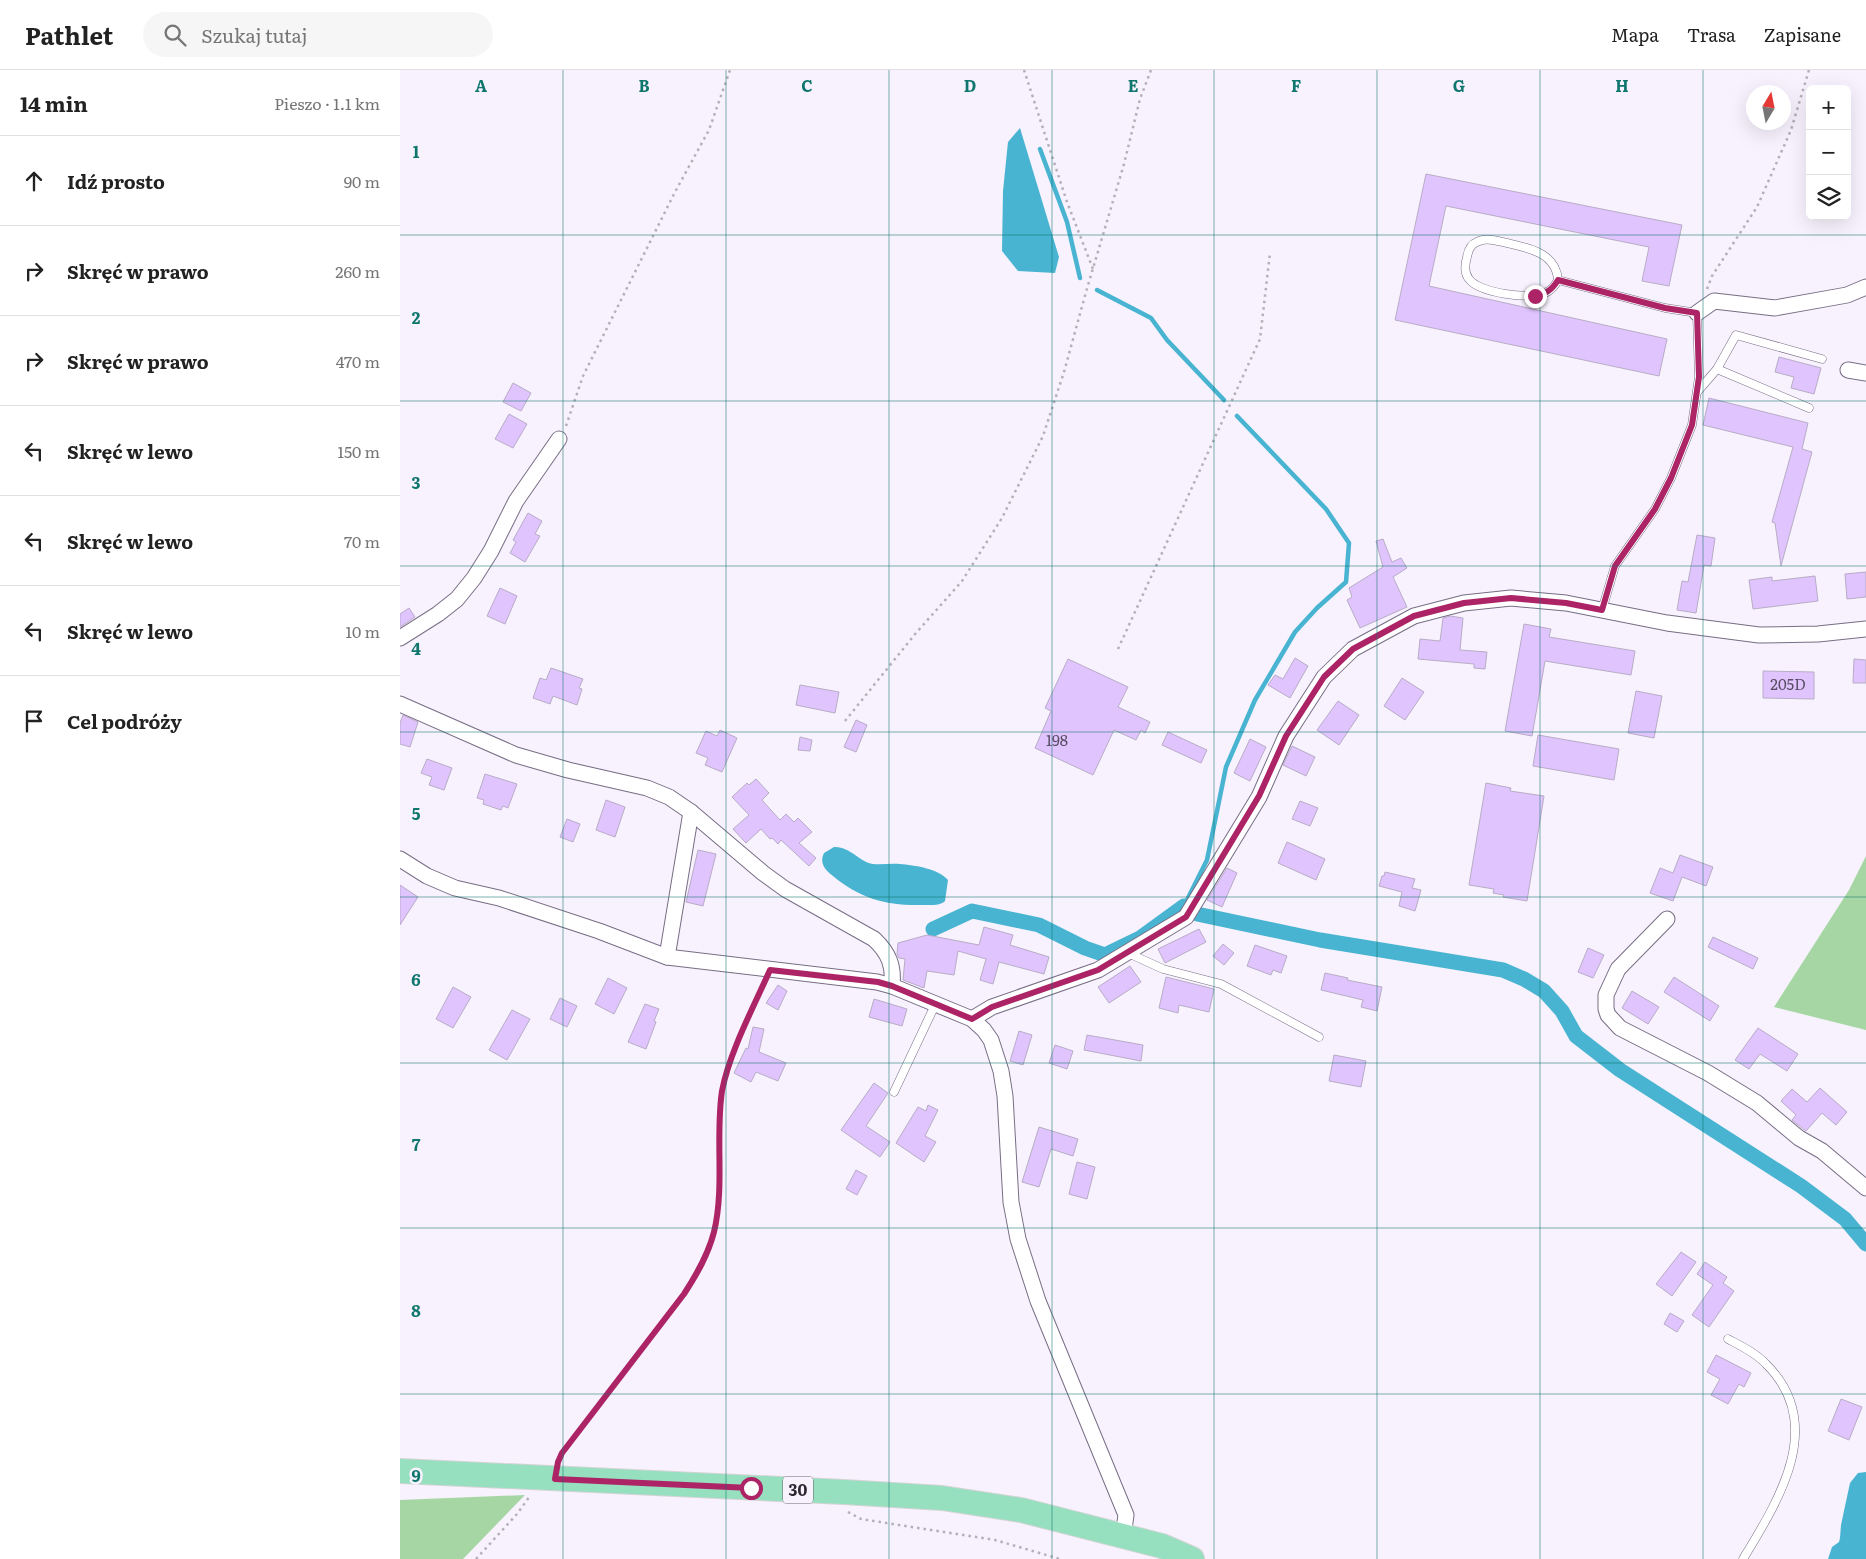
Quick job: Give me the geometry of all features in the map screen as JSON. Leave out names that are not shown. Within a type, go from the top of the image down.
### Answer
[{"type":"main road","name":"30","points":[[400,1471],[942,1498],[1021,1510],[1162,1546],[1192,1559]]},
{"type":"main road","name":"30","points":[[1123,1537],[1162,1559]]},
{"type":"street","points":[[1697,313],[1714,301],[1775,308],[1847,295],[1866,287]]},
{"type":"street","points":[[1848,370],[1866,373]]},
{"type":"street","points":[[400,638],[444,609],[456,599],[474,578],[491,550],[516,501],[539,471],[559,439]]},
{"type":"street","points":[[972,1019],[992,1007],[1098,970],[1186,917],[1259,796],[1286,736],[1324,677],[1353,649],[1414,616],[1464,603],[1511,598],[1566,603],[1668,623],[1759,635],[1818,634],[1866,629]]},
{"type":"street","points":[[400,704],[493,745],[538,762],[657,792],[678,803],[763,874],[879,944],[892,964],[892,986]]},
{"type":"street","points":[[667,957],[691,812]]},
{"type":"street","points":[[400,859],[427,876],[455,888],[500,898],[599,931],[667,957],[862,980],[892,986],[936,1003],[979,1024],[991,1040],[1001,1071],[1005,1096],[1011,1202],[1018,1239],[1038,1302],[1126,1515],[1123,1537]]},
{"type":"street","points":[[1667,920],[1618,969],[1606,995],[1608,1015],[1620,1028],[1708,1073],[1757,1103],[1799,1138],[1822,1151],[1866,1188]]},
{"type":"lane","points":[[1483,240],[1493,240],[1537,250],[1551,261],[1558,273],[1558,280],[1553,288],[1544,294],[1535,296],[1525,297],[1489,290],[1470,280],[1466,274],[1467,256],[1470,248],[1476,242],[1483,240]]},
{"type":"lane","points":[[1558,280],[1665,308],[1697,313],[1699,377],[1692,425],[1671,478],[1655,509],[1615,566],[1602,610]]},
{"type":"lane","points":[[1697,393],[1717,368],[1736,335],[1822,359]]},
{"type":"lane","points":[[1717,368],[1809,408]]},
{"type":"lane","points":[[1128,952],[1163,969],[1221,984],[1319,1037]]},
{"type":"lane","points":[[894,1092],[936,1003]]},
{"type":"lane","points":[[1728,1339],[1754,1354],[1774,1373],[1784,1387],[1790,1401],[1796,1428],[1794,1452],[1781,1489],[1760,1531],[1743,1559]]},
{"type":"path","points":[[559,439],[567,425],[583,376],[675,192],[709,130],[730,70]]},
{"type":"path","points":[[1024,70],[1067,202],[1093,270]]},
{"type":"path","points":[[845,721],[916,633],[962,580],[1002,518],[1044,436],[1124,164],[1140,99],[1150,70]]},
{"type":"path","points":[[1697,313],[1712,276],[1757,207],[1792,130],[1809,70]]},
{"type":"path","points":[[1118,649],[1260,339],[1270,253]]},
{"type":"path","points":[[476,1559],[522,1507],[558,1462],[562,1453],[684,1294],[701,1268],[714,1230],[717,1206],[718,1131],[724,1080],[770,970]]},
{"type":"path","points":[[847,1492],[848,1511],[862,1519],[995,1540],[1060,1559]]},
{"type":"green space","points":[[1866,856],[1866,1030],[1774,1007],[1849,890]]},
{"type":"green space","points":[[525,1495],[463,1559],[400,1559],[400,1500]]},
{"type":"water","points":[[1020,128],[1059,257],[1055,273],[1018,271],[1002,251],[1003,191],[1008,142]]},
{"type":"water","points":[[834,847],[850,851],[868,863],[912,865],[939,873],[948,880],[945,901],[935,905],[910,905],[875,900],[864,896],[843,884],[825,869],[822,860],[824,853]]},
{"type":"water","points":[[1866,1472],[1866,1559],[1828,1559],[1832,1547],[1839,1542],[1850,1483],[1858,1473]]},
{"type":"building","points":[[1426,174],[1682,225],[1669,286],[1642,281],[1649,247],[1446,206],[1429,286],[1667,339],[1659,376],[1395,320]]},
{"type":"building","points":[[1779,357],[1821,368],[1814,394],[1791,388],[1794,377],[1775,372]]},
{"type":"building","points":[[513,383],[531,393],[521,411],[503,402]]},
{"type":"building","points":[[1709,398],[1808,423],[1802,449],[1812,452],[1781,566],[1775,523],[1772,522],[1793,447],[1703,425]]},
{"type":"building","points":[[509,414],[527,424],[513,448],[495,439]]},
{"type":"building","points":[[528,513],[542,521],[535,534],[540,536],[525,562],[510,553],[516,542],[513,540]]},
{"type":"building","points":[[1697,535],[1715,538],[1711,566],[1704,565],[1696,613],[1677,610],[1682,581],[1688,582]]},
{"type":"building","points":[[1383,539],[1392,562],[1401,558],[1407,568],[1393,577],[1407,607],[1360,628],[1347,600],[1352,597],[1349,588],[1383,567],[1376,541]]},
{"type":"building","points":[[1866,572],[1866,597],[1847,599],[1845,574]]},
{"type":"building","points":[[1815,576],[1818,601],[1753,609],[1749,580],[1772,577],[1772,581]]},
{"type":"building","points":[[500,588],[517,596],[505,624],[487,616]]},
{"type":"building","points":[[409,608],[415,617],[400,627],[400,614]]},
{"type":"building","points":[[1450,616],[1463,618],[1460,650],[1487,652],[1485,669],[1474,668],[1474,664],[1418,659],[1420,639],[1440,641],[1443,618]]},
{"type":"building","points":[[1524,624],[1551,629],[1549,637],[1635,651],[1631,675],[1545,661],[1532,736],[1505,731]]},
{"type":"building","points":[[1295,658],[1308,666],[1290,698],[1268,685],[1275,675],[1283,679]]},
{"type":"building","points":[[1068,659],[1128,687],[1118,707],[1150,722],[1145,733],[1141,730],[1136,740],[1114,730],[1093,775],[1035,748],[1051,711],[1045,708]]},
{"type":"building","points":[[1854,659],[1866,660],[1866,683],[1853,683]]},
{"type":"building","points":[[551,668],[583,679],[579,688],[582,689],[577,705],[553,696],[550,704],[533,698],[540,678],[546,680]]},
{"type":"building","points":[[1763,671],[1814,672],[1814,699],[1763,698]]},
{"type":"building","points":[[1402,678],[1424,692],[1405,720],[1384,706]]},
{"type":"building","points":[[800,685],[839,692],[835,713],[796,705]]},
{"type":"building","points":[[1636,691],[1662,696],[1654,738],[1628,733]]},
{"type":"building","points":[[1338,701],[1359,715],[1339,745],[1317,730]]},
{"type":"building","points":[[403,715],[418,722],[410,747],[400,744],[400,723]]},
{"type":"building","points":[[856,720],[867,725],[856,752],[844,747]]},
{"type":"building","points":[[720,730],[737,738],[722,772],[705,765],[708,758],[696,753],[706,731],[717,736]]},
{"type":"building","points":[[1168,732],[1207,750],[1201,763],[1162,745]]},
{"type":"building","points":[[1538,735],[1619,749],[1614,780],[1533,766]]},
{"type":"building","points":[[800,737],[812,740],[810,751],[798,750]]},
{"type":"building","points":[[1250,739],[1266,747],[1250,781],[1234,773]]},
{"type":"building","points":[[1292,746],[1315,757],[1306,776],[1283,765]]},
{"type":"building","points":[[427,759],[452,768],[444,790],[429,785],[432,777],[421,773]]},
{"type":"building","points":[[485,774],[517,784],[508,808],[503,806],[501,810],[483,804],[484,800],[477,798]]},
{"type":"building","points":[[756,779],[769,793],[762,800],[780,820],[786,814],[794,822],[798,818],[812,832],[799,843],[816,858],[809,866],[781,840],[778,844],[772,838],[770,839],[761,829],[746,843],[733,829],[749,815],[732,797],[747,783],[749,785]]},
{"type":"building","points":[[1486,783],[1511,788],[1510,791],[1544,796],[1527,901],[1503,897],[1504,895],[1493,893],[1494,889],[1469,885]]},
{"type":"building","points":[[606,800],[625,807],[615,837],[596,830]]},
{"type":"building","points":[[1300,801],[1318,808],[1310,826],[1292,819]]},
{"type":"building","points":[[567,819],[580,824],[573,842],[560,837]]},
{"type":"building","points":[[1287,842],[1325,859],[1316,880],[1278,863]]},
{"type":"building","points":[[698,850],[716,854],[703,906],[686,902]]},
{"type":"building","points":[[1680,855],[1713,867],[1706,886],[1682,877],[1673,901],[1650,893],[1660,868],[1673,873]]},
{"type":"building","points":[[1227,868],[1237,873],[1222,907],[1207,900]]},
{"type":"building","points":[[1385,872],[1415,879],[1412,888],[1421,890],[1415,911],[1399,906],[1402,892],[1379,886]]},
{"type":"building","points":[[400,885],[418,897],[400,925]]},
{"type":"building","points":[[984,927],[1013,935],[1010,945],[1049,957],[1044,974],[999,962],[993,984],[980,980],[986,959],[958,951],[954,975],[927,971],[924,988],[903,980],[905,959],[899,958],[897,954],[898,943],[927,935],[979,945]]},
{"type":"building","points":[[1199,929],[1206,942],[1165,963],[1158,949]]},
{"type":"building","points":[[1713,937],[1758,958],[1753,969],[1708,947]]},
{"type":"building","points":[[1223,944],[1234,953],[1224,965],[1213,956]]},
{"type":"building","points":[[1255,945],[1287,956],[1281,973],[1273,970],[1271,975],[1247,966]]},
{"type":"building","points":[[1588,948],[1604,955],[1593,978],[1578,972]]},
{"type":"building","points":[[1130,966],[1141,982],[1109,1003],[1098,987]]},
{"type":"building","points":[[1325,973],[1348,978],[1347,980],[1382,987],[1377,1011],[1361,1007],[1363,1000],[1321,990]]},
{"type":"building","points":[[1166,977],[1214,989],[1209,1012],[1179,1005],[1178,1013],[1159,1008]]},
{"type":"building","points":[[1674,977],[1719,1006],[1710,1021],[1664,992]]},
{"type":"building","points":[[608,978],[627,988],[614,1014],[595,1004]]},
{"type":"building","points":[[778,985],[787,991],[778,1010],[766,1003]]},
{"type":"building","points":[[453,987],[471,997],[453,1028],[436,1019]]},
{"type":"building","points":[[1632,991],[1659,1007],[1648,1024],[1622,1008]]},
{"type":"building","points":[[560,998],[577,1006],[567,1027],[550,1019]]},
{"type":"building","points":[[874,999],[907,1009],[902,1026],[869,1017]]},
{"type":"building","points":[[645,1004],[659,1009],[646,1049],[628,1042]]},
{"type":"building","points":[[512,1010],[530,1019],[507,1060],[489,1050]]},
{"type":"building","points":[[753,1027],[764,1029],[759,1052],[786,1063],[778,1081],[756,1072],[751,1082],[734,1073],[746,1048],[748,1049]]},
{"type":"building","points":[[1758,1028],[1798,1054],[1787,1071],[1760,1054],[1749,1069],[1735,1060]]},
{"type":"building","points":[[1019,1031],[1032,1035],[1023,1065],[1010,1061]]},
{"type":"building","points":[[1087,1035],[1143,1045],[1141,1061],[1084,1050]]},
{"type":"building","points":[[1055,1045],[1073,1051],[1067,1069],[1049,1063]]},
{"type":"building","points":[[1334,1055],[1366,1061],[1361,1087],[1329,1081]]},
{"type":"building","points":[[874,1083],[888,1093],[866,1126],[890,1142],[880,1157],[841,1130]]},
{"type":"building","points":[[1820,1088],[1847,1112],[1836,1125],[1822,1113],[1806,1131],[1792,1120],[1796,1115],[1781,1101],[1792,1089],[1807,1102]]},
{"type":"building","points":[[928,1105],[938,1110],[925,1136],[936,1142],[924,1162],[896,1143],[918,1107],[926,1111]]},
{"type":"building","points":[[1039,1127],[1078,1139],[1073,1156],[1051,1149],[1039,1187],[1022,1182]]},
{"type":"building","points":[[1077,1162],[1095,1167],[1087,1199],[1069,1194]]},
{"type":"building","points":[[856,1170],[867,1176],[857,1195],[846,1189]]},
{"type":"building","points":[[1681,1252],[1696,1262],[1672,1296],[1656,1284]]},
{"type":"building","points":[[1705,1262],[1727,1277],[1723,1283],[1734,1291],[1709,1327],[1692,1315],[1713,1285],[1697,1274]]},
{"type":"building","points":[[1670,1313],[1684,1321],[1677,1332],[1664,1324]]},
{"type":"building","points":[[1716,1355],[1751,1373],[1744,1387],[1739,1384],[1728,1404],[1711,1395],[1720,1379],[1707,1372]]},
{"type":"building","points":[[1841,1399],[1862,1407],[1849,1440],[1828,1431]]},
{"type":"waterway","points":[[1040,149],[1067,222],[1080,278]]},
{"type":"waterway","points":[[1097,290],[1151,318],[1167,340],[1224,400]]},
{"type":"waterway","points":[[1184,906],[1207,860],[1226,767],[1255,700],[1295,632],[1317,608],[1346,582],[1349,543],[1326,509],[1237,416]]},
{"type":"waterway","points":[[933,929],[972,911],[1039,925],[1085,948],[1105,955],[1140,938],[1184,906]]},
{"type":"waterway","points":[[1197,914],[1320,940],[1503,970],[1524,979],[1544,991],[1562,1011],[1576,1036],[1620,1070],[1801,1186],[1845,1219],[1866,1244]]},
{"type":"route","points":[[751,1488],[555,1479],[559,1458],[562,1453],[684,1294],[701,1268],[708,1252],[714,1230],[717,1206],[719,1177],[718,1131],[724,1080],[770,970],[878,982],[936,1003],[972,1019],[992,1007],[1098,970],[1186,917],[1259,796],[1286,736],[1324,677],[1353,649],[1414,616],[1464,603],[1511,598],[1566,603],[1602,610],[1615,566],[1655,509],[1671,478],[1692,425],[1699,377],[1697,313],[1665,308],[1558,280],[1553,288],[1544,294],[1535,296]]}]
